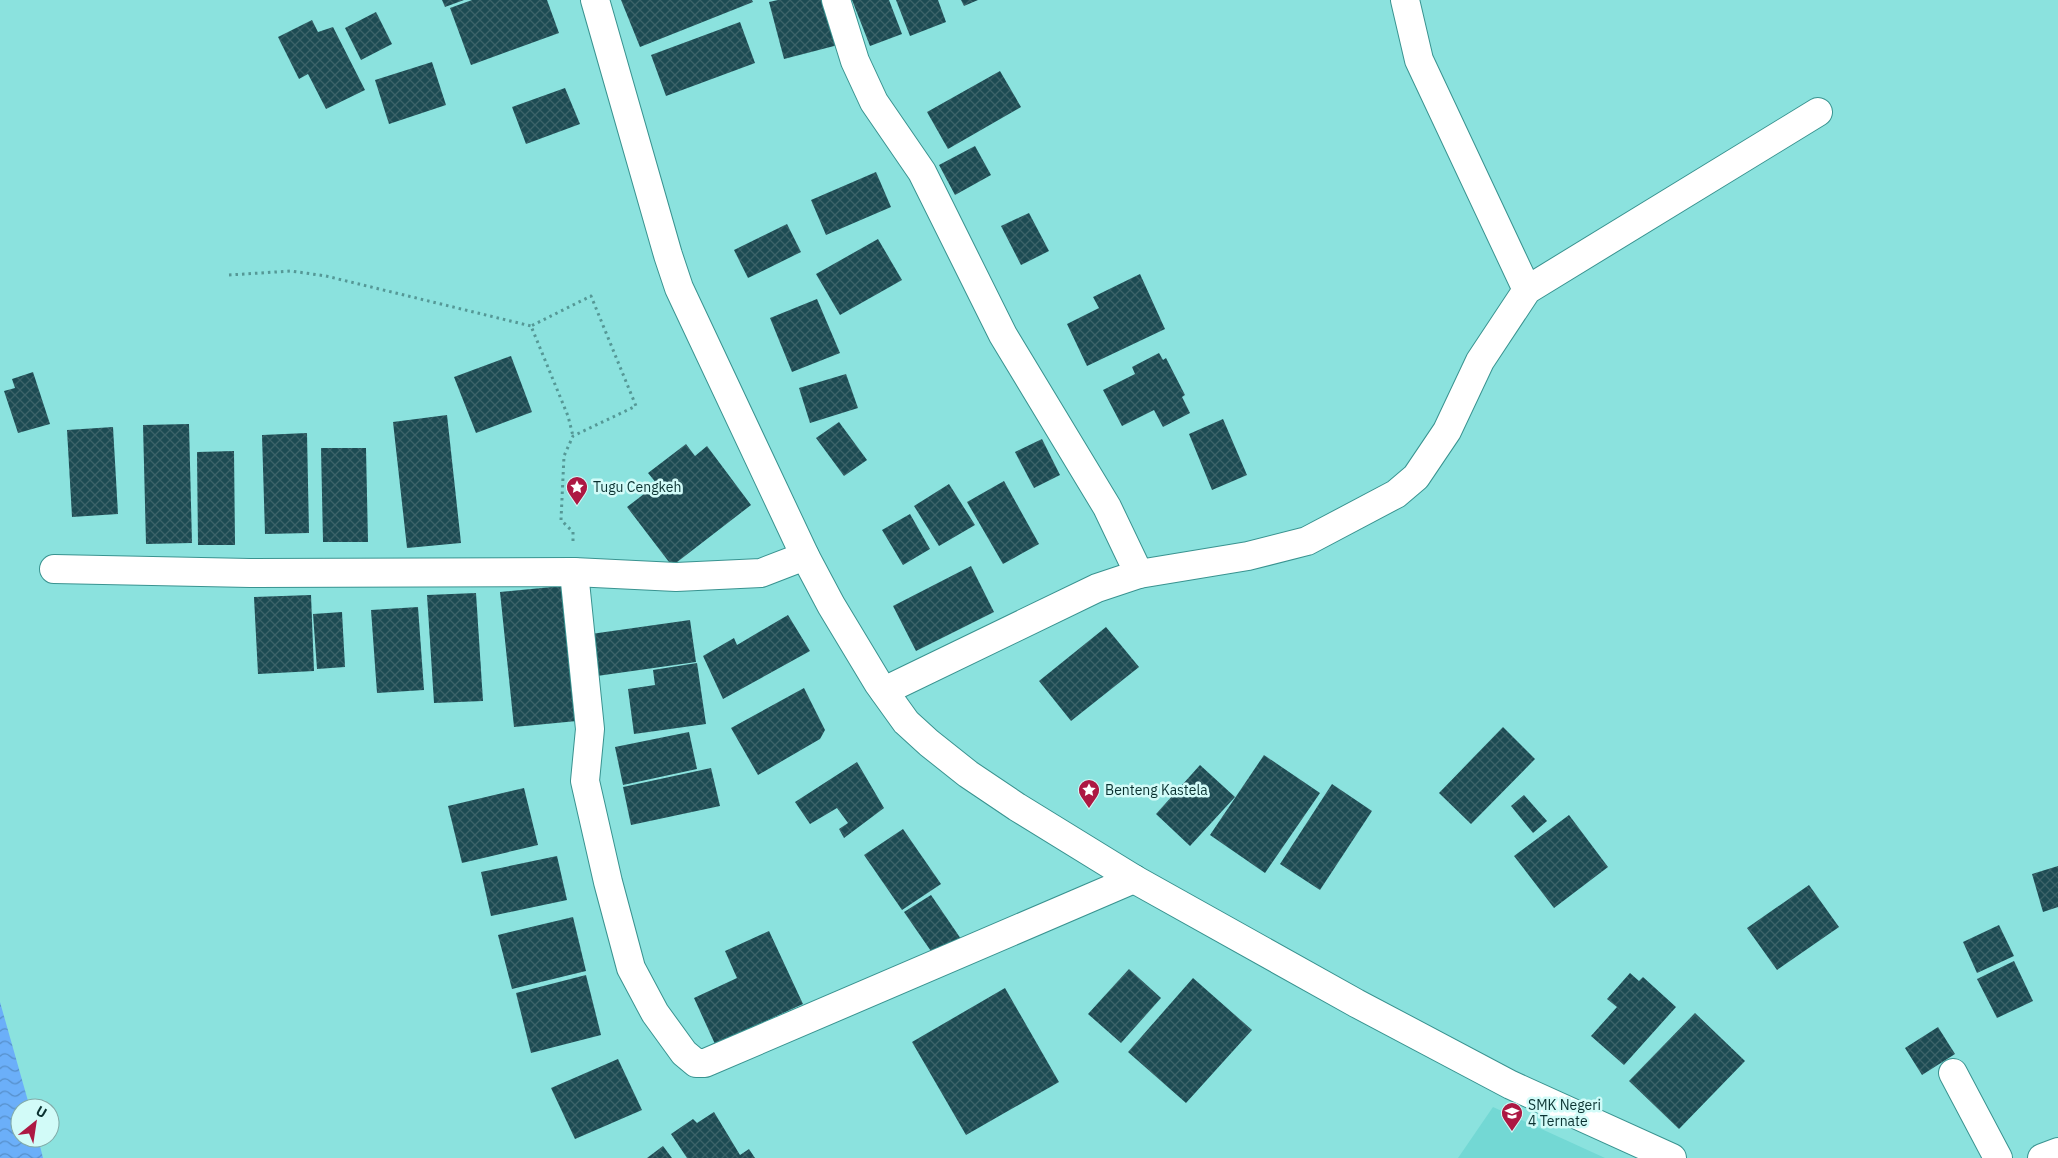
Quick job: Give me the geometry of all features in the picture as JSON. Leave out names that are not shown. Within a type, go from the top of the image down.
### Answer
[{"type":"main road","points":[[595,0],[679,288],[805,556],[831,605],[878,683],[906,722],[968,774],[1017,807],[1134,879],[1356,1003],[1511,1085],[1672,1158]]},
{"type":"main road","points":[[836,0],[855,61],[874,102],[922,172],[1003,334],[1106,507],[1139,574]]},
{"type":"main road","points":[[1405,0],[1419,60],[1527,290]]},
{"type":"main road","points":[[884,691],[1097,588],[1139,574],[1248,556],[1307,541],[1396,494],[1416,476],[1447,431],[1480,361],[1527,290],[1818,112]]},
{"type":"main road","points":[[54,569],[250,573],[574,572],[676,577],[761,574],[805,556]]},
{"type":"main road","points":[[574,572],[590,729],[585,781],[608,882],[631,968],[655,1013],[684,1052],[696,1063],[705,1063],[1134,879]]},
{"type":"main road","points":[[1953,1073],[1998,1158]]},
{"type":"main road","points":[[2042,1158],[2058,1152]]},
{"type":"path","points":[[229,275],[291,272],[326,276],[531,326],[591,296],[636,406],[574,436],[564,456],[561,520],[573,532],[574,572]]},
{"type":"path","points":[[531,326],[568,416],[574,436]]},
{"type":"shaded area","name":"SMK Negeri 4 Ternate","points":[[1493,1107],[1605,1158],[1458,1158]]},
{"type":"water","points":[[0,1002],[27,1098],[10,1098],[10,1148],[40,1148],[43,1158],[0,1158]]},
{"type":"building","points":[[442,0],[464,0],[445,7]]},
{"type":"building","points":[[472,0],[547,0],[559,33],[471,65],[450,8]]},
{"type":"building","points":[[621,0],[752,0],[753,2],[640,47]]},
{"type":"building","points":[[778,0],[827,0],[838,45],[784,59],[769,2]]},
{"type":"building","points":[[852,0],[889,0],[902,34],[870,46]]},
{"type":"building","points":[[896,0],[938,0],[946,22],[910,36]]},
{"type":"building","points":[[961,0],[978,0],[964,6]]},
{"type":"building","points":[[376,12],[392,44],[361,60],[345,28]]},
{"type":"building","points":[[312,20],[318,32],[333,27],[365,90],[326,109],[308,74],[299,79],[278,37]]},
{"type":"building","points":[[740,22],[755,63],[666,96],[651,55]]},
{"type":"building","points":[[432,62],[446,105],[389,124],[375,80]]},
{"type":"building","points":[[1000,71],[1021,107],[948,149],[927,112]]},
{"type":"building","points":[[565,88],[580,124],[526,144],[512,107]]},
{"type":"building","points":[[975,146],[991,175],[955,195],[939,165]]},
{"type":"building","points":[[876,172],[891,207],[826,235],[811,200]]},
{"type":"building","points":[[1029,213],[1049,251],[1021,265],[1001,226]]},
{"type":"building","points":[[787,224],[801,252],[748,278],[734,250]]},
{"type":"building","points":[[878,239],[902,280],[840,315],[816,274]]},
{"type":"building","points":[[1140,274],[1165,329],[1087,366],[1067,324],[1099,308],[1093,297]]},
{"type":"building","points":[[817,299],[840,353],[792,372],[770,318]]},
{"type":"building","points":[[1159,353],[1163,360],[1166,358],[1185,395],[1182,397],[1190,413],[1163,427],[1154,410],[1122,426],[1103,390],[1135,374],[1132,367]]},
{"type":"building","points":[[511,356],[532,412],[476,433],[454,377]]},
{"type":"building","points":[[33,372],[50,424],[18,433],[4,391],[15,388],[12,379]]},
{"type":"building","points":[[846,374],[858,408],[810,423],[799,388]]},
{"type":"building","points":[[447,415],[461,543],[407,548],[393,422]]},
{"type":"building","points":[[1223,419],[1247,475],[1212,490],[1189,434]]},
{"type":"building","points":[[839,422],[867,460],[844,476],[816,438]]},
{"type":"building","points":[[189,424],[192,543],[146,544],[143,425]]},
{"type":"building","points":[[113,427],[118,514],[72,517],[67,430]]},
{"type":"building","points":[[307,433],[309,533],[265,534],[262,435]]},
{"type":"building","points":[[1042,439],[1060,475],[1034,488],[1015,452]]},
{"type":"building","points":[[686,444],[695,456],[707,446],[751,505],[672,566],[627,507],[657,484],[648,473]]},
{"type":"building","points":[[321,448],[366,448],[368,542],[323,542]]},
{"type":"building","points":[[234,451],[235,545],[198,545],[197,452]]},
{"type":"building","points":[[1004,481],[1039,544],[1003,564],[967,502]]},
{"type":"building","points":[[949,484],[975,525],[939,546],[914,506]]},
{"type":"building","points":[[910,514],[930,549],[903,565],[882,530]]},
{"type":"building","points":[[971,566],[994,612],[916,651],[893,606]]},
{"type":"building","points":[[562,586],[577,721],[514,727],[500,592]]},
{"type":"building","points":[[476,593],[483,701],[434,703],[427,595]]},
{"type":"building","points":[[311,595],[314,671],[258,674],[254,597]]},
{"type":"building","points":[[418,607],[424,690],[377,693],[371,610]]},
{"type":"building","points":[[342,612],[345,667],[317,669],[313,614]]},
{"type":"building","points":[[788,615],[810,651],[723,699],[703,656],[734,638],[737,645]]},
{"type":"building","points":[[690,620],[696,662],[597,676],[591,634]]},
{"type":"building","points":[[1106,627],[1139,667],[1071,721],[1039,681]]},
{"type":"building","points":[[697,663],[706,724],[634,734],[628,689],[655,685],[653,670]]},
{"type":"building","points":[[804,688],[825,730],[820,739],[758,775],[731,728]]},
{"type":"building","points":[[1503,727],[1535,759],[1471,824],[1439,793]]},
{"type":"building","points":[[689,732],[697,769],[623,785],[615,747]]},
{"type":"building","points":[[1264,755],[1320,793],[1265,873],[1210,835]]},
{"type":"building","points":[[857,762],[884,808],[844,838],[839,829],[848,823],[837,808],[810,824],[795,802]]},
{"type":"building","points":[[1200,765],[1235,797],[1190,846],[1156,814]]},
{"type":"building","points":[[711,768],[720,806],[631,825],[623,787]]},
{"type":"building","points":[[1332,784],[1372,811],[1320,890],[1280,864]]},
{"type":"building","points":[[524,788],[538,845],[462,863],[448,806]]},
{"type":"building","points":[[1524,795],[1547,821],[1533,833],[1511,806]]},
{"type":"building","points":[[1569,815],[1608,867],[1554,908],[1514,856]]},
{"type":"building","points":[[903,829],[941,884],[902,910],[864,855]]},
{"type":"building","points":[[557,856],[567,900],[491,916],[481,872]]},
{"type":"building","points":[[2058,866],[2058,907],[2043,912],[2032,874]]},
{"type":"building","points":[[1809,885],[1839,927],[1777,970],[1747,928]]},
{"type":"building","points":[[931,895],[961,939],[935,957],[904,912]]},
{"type":"building","points":[[573,917],[586,971],[512,989],[498,935]]},
{"type":"building","points":[[1999,925],[2014,956],[1977,973],[1963,942]]},
{"type":"building","points":[[769,931],[803,1004],[715,1044],[694,998],[737,978],[725,951]]},
{"type":"building","points":[[2014,961],[2033,1001],[1997,1018],[1977,979]]},
{"type":"building","points":[[1129,969],[1161,998],[1121,1043],[1088,1014]]},
{"type":"building","points":[[1630,973],[1639,981],[1643,977],[1676,1007],[1624,1065],[1591,1036],[1617,1007],[1607,999]]},
{"type":"building","points":[[586,975],[601,1035],[531,1053],[516,993]]},
{"type":"building","points":[[1193,978],[1252,1030],[1186,1103],[1128,1052]]},
{"type":"building","points":[[1005,988],[1059,1082],[966,1135],[912,1042]]},
{"type":"building","points":[[1695,1013],[1745,1061],[1679,1129],[1629,1081]]},
{"type":"building","points":[[1938,1027],[1955,1054],[1922,1075],[1905,1048]]},
{"type":"building","points":[[618,1059],[642,1110],[575,1139],[551,1088]]},
{"type":"building","points":[[714,1112],[740,1155],[749,1149],[755,1158],[687,1158],[671,1134],[693,1119],[697,1123]]},
{"type":"building","points":[[663,1146],[672,1158],[647,1158]]},
{"type":"place","name":"Tugu Cengkeh","points":[[577,506]]},
{"type":"place","name":"Benteng Kastela","points":[[1089,809]]},
{"type":"place","name":"SMK Negeri 4 Ternate","points":[[1512,1132]]}]
